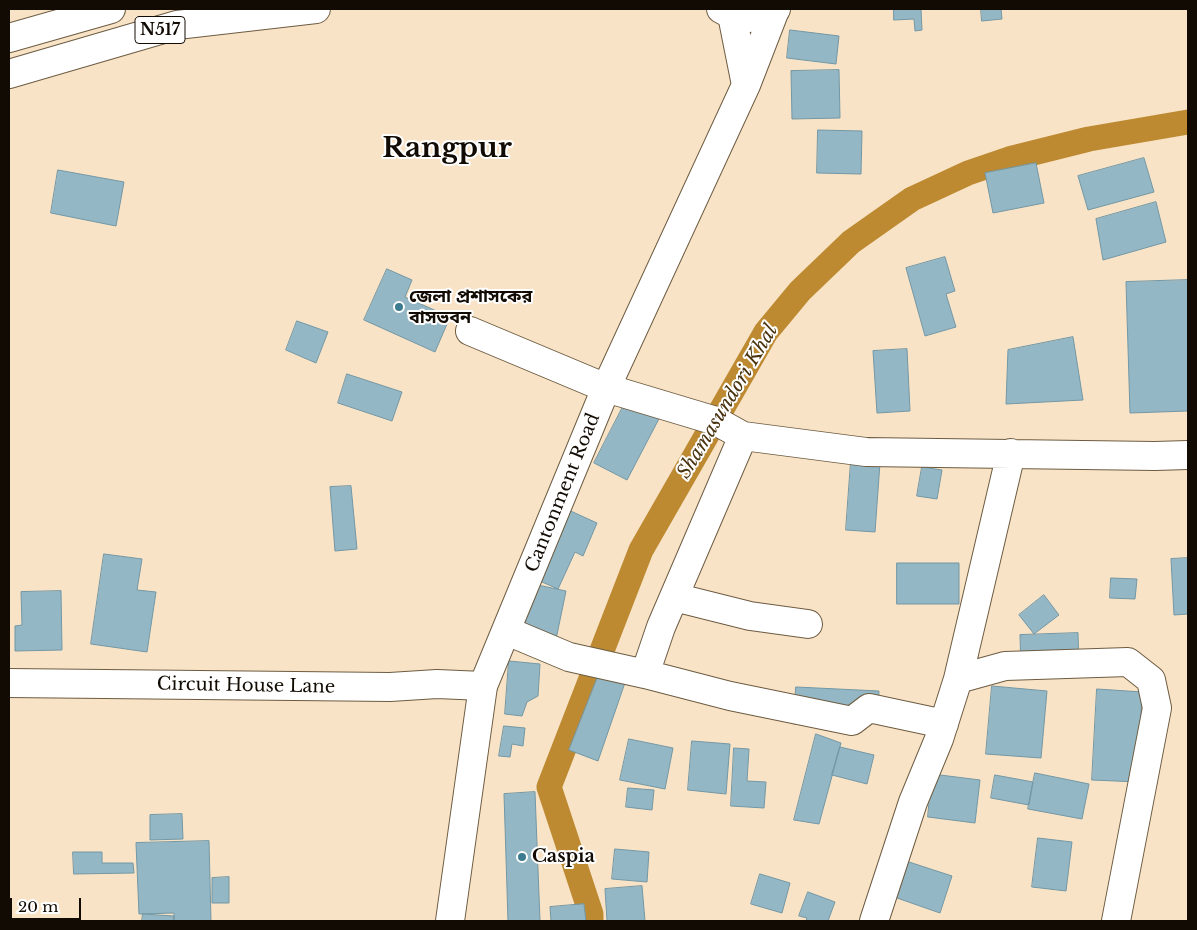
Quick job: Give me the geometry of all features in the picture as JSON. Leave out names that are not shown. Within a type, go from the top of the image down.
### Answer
[{"type":"main road","name":"N517","points":[[9,38],[111,9]]},
{"type":"main road","name":"N517","points":[[9,74],[177,25],[316,9]]},
{"type":"main road","points":[[726,12],[746,19],[761,17],[776,10]]},
{"type":"main road","name":"Cantonment Road","points":[[450,921],[483,686],[606,388],[746,85],[776,10]]},
{"type":"main road","points":[[726,12],[746,85]]},
{"type":"main road","points":[[470,331],[606,388],[716,422],[743,436],[866,452],[1188,455]]},
{"type":"main road","points":[[645,674],[661,627],[743,436]]},
{"type":"main road","points":[[874,921],[913,802],[944,724],[958,679],[1011,453]]},
{"type":"main road","points":[[674,597],[750,616],[808,624]]},
{"type":"main road","points":[[507,631],[569,657],[730,696],[852,721],[869,708],[944,724]]},
{"type":"main road","points":[[958,679],[1005,666],[1128,662],[1151,680],[1157,708],[1116,921]]},
{"type":"main road","name":"Circuit House Lane","points":[[9,683],[390,687],[437,684],[483,686]]},
{"type":"building","points":[[894,9],[921,9],[922,30],[915,31],[914,19],[894,20]]},
{"type":"building","points":[[981,9],[1001,9],[1002,19],[982,21]]},
{"type":"building","points":[[790,30],[839,36],[836,64],[787,58]]},
{"type":"building","points":[[839,70],[840,118],[792,119],[791,71]]},
{"type":"building","points":[[818,130],[862,131],[861,174],[817,173]]},
{"type":"building","points":[[1144,158],[1154,192],[1088,210],[1078,176]]},
{"type":"building","points":[[1036,163],[1044,203],[993,213],[985,173]]},
{"type":"building","points":[[58,170],[124,182],[116,226],[51,213]]},
{"type":"building","points":[[1156,202],[1166,242],[1103,260],[1096,219]]},
{"type":"building","points":[[945,257],[955,291],[946,294],[956,327],[925,336],[906,268]]},
{"type":"building","name":"জেলা প্রশাসকের বাসভবন","points":[[387,269],[412,280],[405,297],[450,317],[435,352],[364,320]]},
{"type":"building","points":[[1188,280],[1188,411],[1130,413],[1126,282]]},
{"type":"building","points":[[297,321],[328,332],[316,363],[286,350]]},
{"type":"building","points":[[1073,337],[1083,400],[1006,404],[1008,350]]},
{"type":"building","points":[[907,349],[910,411],[877,413],[873,351]]},
{"type":"building","points":[[347,374],[402,392],[392,421],[338,403]]},
{"type":"building","points":[[628,397],[661,415],[627,480],[594,463]]},
{"type":"building","points":[[851,461],[880,463],[875,532],[846,530]]},
{"type":"building","points":[[922,467],[942,470],[937,499],[917,496]]},
{"type":"building","points":[[351,486],[357,549],[335,551],[330,487]]},
{"type":"building","points":[[564,508],[597,523],[583,556],[575,552],[558,589],[533,578]]},
{"type":"building","points":[[104,554],[142,559],[137,590],[156,592],[147,652],[91,644]]},
{"type":"building","points":[[1188,558],[1188,614],[1174,615],[1171,559]]},
{"type":"building","points":[[897,563],[959,563],[959,604],[897,604]]},
{"type":"building","points":[[1111,578],[1137,579],[1135,599],[1110,598]]},
{"type":"building","points":[[533,584],[566,591],[554,649],[522,642]]},
{"type":"building","points":[[61,591],[62,650],[15,651],[15,626],[22,625],[21,592]]},
{"type":"building","points":[[1044,595],[1059,615],[1034,634],[1019,615]]},
{"type":"building","points":[[1078,633],[1079,669],[1021,671],[1020,635]]},
{"type":"building","points":[[509,661],[540,664],[538,696],[527,702],[522,716],[505,714]]},
{"type":"building","points":[[602,666],[628,674],[598,761],[569,750]]},
{"type":"building","points":[[992,686],[1047,691],[1041,758],[986,754]]},
{"type":"building","points":[[796,687],[879,691],[878,713],[841,726],[794,724]]},
{"type":"building","points":[[1097,689],[1142,692],[1138,782],[1092,780]]},
{"type":"building","points":[[504,726],[525,728],[523,746],[512,744],[510,757],[499,756]]},
{"type":"building","points":[[816,734],[841,743],[819,824],[794,820]]},
{"type":"building","points":[[629,739],[673,748],[665,789],[620,780]]},
{"type":"building","points":[[692,741],[730,744],[726,794],[688,790]]},
{"type":"building","points":[[840,747],[874,755],[867,784],[832,775]]},
{"type":"building","points":[[734,748],[749,749],[747,781],[766,782],[764,808],[731,806]]},
{"type":"building","points":[[1035,773],[1089,784],[1082,819],[1028,809]]},
{"type":"building","points":[[932,774],[980,780],[975,823],[928,817]]},
{"type":"building","points":[[995,775],[1033,782],[1029,805],[991,798]]},
{"type":"building","points":[[628,788],[654,790],[652,810],[626,807]]},
{"type":"building","name":"Caspia","points":[[535,792],[540,921],[508,921],[504,794]]},
{"type":"building","points":[[182,814],[183,839],[150,840],[150,815]]},
{"type":"building","points":[[1038,838],[1072,842],[1066,891],[1032,887]]},
{"type":"building","points":[[209,841],[211,921],[174,921],[174,913],[139,914],[136,843]]},
{"type":"building","points":[[615,849],[649,852],[647,882],[612,879]]},
{"type":"building","points":[[73,852],[102,852],[102,863],[133,863],[134,873],[74,874]]},
{"type":"building","points":[[909,862],[952,876],[940,913],[897,898]]},
{"type":"building","points":[[760,874],[790,883],[782,913],[751,904]]},
{"type":"building","points":[[229,877],[229,903],[212,903],[212,878]]},
{"type":"building","points":[[642,886],[645,921],[607,921],[605,889]]},
{"type":"building","points":[[808,892],[835,902],[828,921],[806,921],[807,918],[799,916]]},
{"type":"building","points":[[584,904],[586,921],[551,921],[550,907]]},
{"type":"building","points":[[143,914],[174,916],[173,921],[142,921]]},
{"type":"waterway","name":"Shamasundori Khal","points":[[591,921],[591,914],[549,787],[641,550],[766,332],[800,291],[851,242],[912,199],[968,173],[1009,159],[1089,139],[1188,122]]},
{"type":"place","name":"জেলা প্রশাসকের বাসভবন","points":[[399,307]]},
{"type":"place","name":"Caspia","points":[[522,857]]},
{"type":"district","name":"Rangpur","points":[[447,149]]}]
